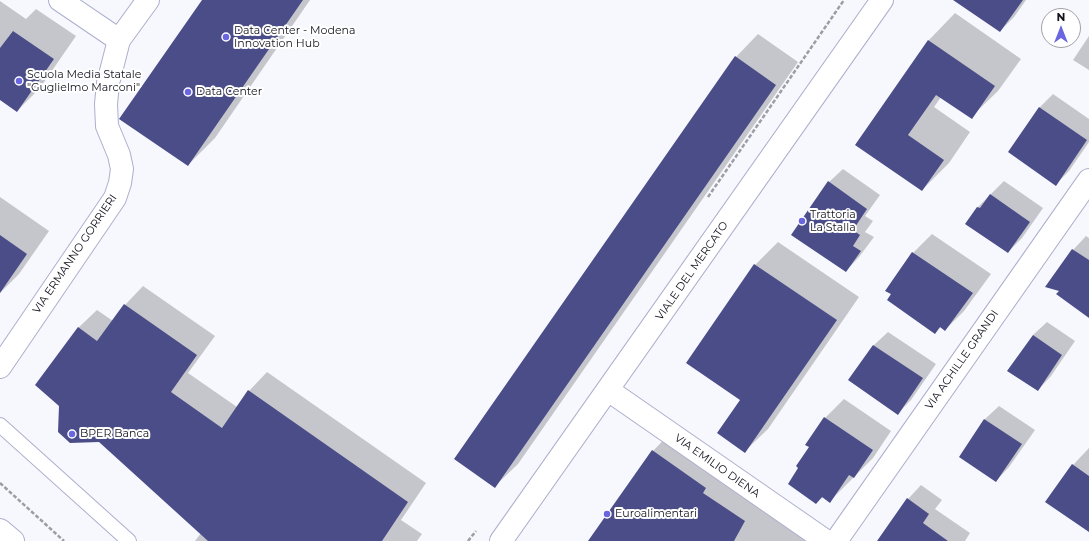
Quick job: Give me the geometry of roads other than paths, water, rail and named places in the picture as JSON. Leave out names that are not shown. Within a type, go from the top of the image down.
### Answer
[{"type":"street","points":[[60,0],[119,40],[148,0]]},
{"type":"street","name":"VIALE DEL MERCATO","points":[[501,541],[882,0]]},
{"type":"street","name":"VIA ERMANNO GORRIERI","points":[[1,364],[115,198],[120,183],[122,169],[119,155],[107,126],[106,104],[108,83],[119,40]]},
{"type":"street","name":"VIA ACHILLE GRANDI","points":[[836,541],[1089,180]]},
{"type":"street","name":"VIA EMILIO DIENA","points":[[608,390],[826,541]]},
{"type":"street","points":[[0,530],[13,541]]},
{"type":"lane","points":[[0,425],[129,541]]},
{"type":"place","name":"Data Center - Modena Innovation Hub","points":[[226,37]]},
{"type":"place","name":"Scuola Media Statale \"Guglielmo Marconi\"","points":[[19,81]]},
{"type":"place","name":"Data Center","points":[[188,92]]},
{"type":"place","name":"Trattoria La Stalla","points":[[802,221]]},
{"type":"place","name":"BPER Banca","points":[[72,434]]},
{"type":"place","name":"Euroalimentari","points":[[607,514]]}]
